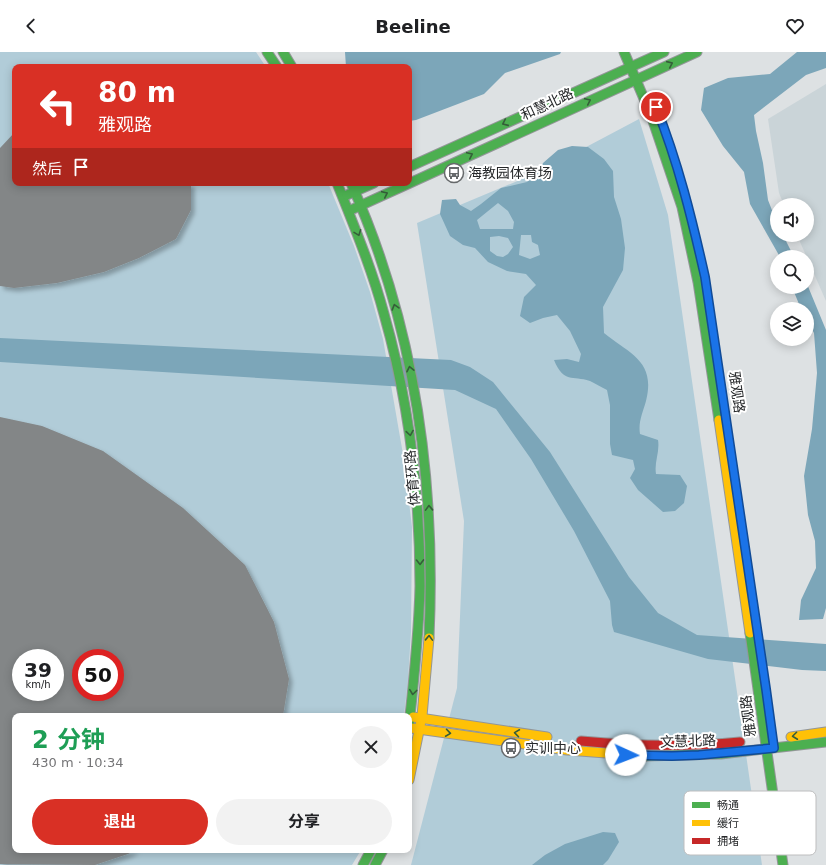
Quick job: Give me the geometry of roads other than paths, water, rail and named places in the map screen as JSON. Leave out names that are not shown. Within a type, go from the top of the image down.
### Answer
[{"type":"main road","points":[[267,52],[275,64]]},
{"type":"main road","points":[[283,52],[290,64]]},
{"type":"main road","name":"雅观路","points":[[624,52],[634,65],[662,122],[690,210],[705,277],[763,690],[764,743],[771,791]]},
{"type":"main road","name":"雅观路","points":[[632,52],[634,65]]},
{"type":"main road","name":"和慧北路","points":[[412,166],[664,52]]},
{"type":"main road","name":"和慧北路","points":[[412,182],[697,52]]},
{"type":"main road","name":"体育环路","points":[[338,186],[373,276],[392,346],[409,429],[419,512],[420,564],[419,630],[410,713]]},
{"type":"main road","name":"和慧北路","points":[[349,211],[403,186]]},
{"type":"main road","points":[[343,197],[353,187]]},
{"type":"main road","name":"体育环路","points":[[353,187],[387,278],[405,344],[416,394],[427,476],[431,572],[429,650],[421,718],[412,765]]},
{"type":"main road","points":[[412,722],[421,718],[555,738]]},
{"type":"main road","name":"文慧北路","points":[[412,725],[419,729],[567,750],[626,755],[672,756],[699,755],[826,732]]},
{"type":"main road","name":"文慧北路","points":[[570,740],[655,746],[826,742]]},
{"type":"main road","name":"雅观路","points":[[764,743],[774,791]]},
{"type":"main road","points":[[362,865],[369,853]]},
{"type":"main road","points":[[375,865],[381,853]]},
{"type":"main road","name":"雅观路","points":[[781,855],[783,865]]},
{"type":"main road","name":"雅观路","points":[[788,855],[790,865]]},
{"type":"place","name":"海教园体育场","points":[[454,173]]},
{"type":"place","name":"实训中心","points":[[511,748]]}]
